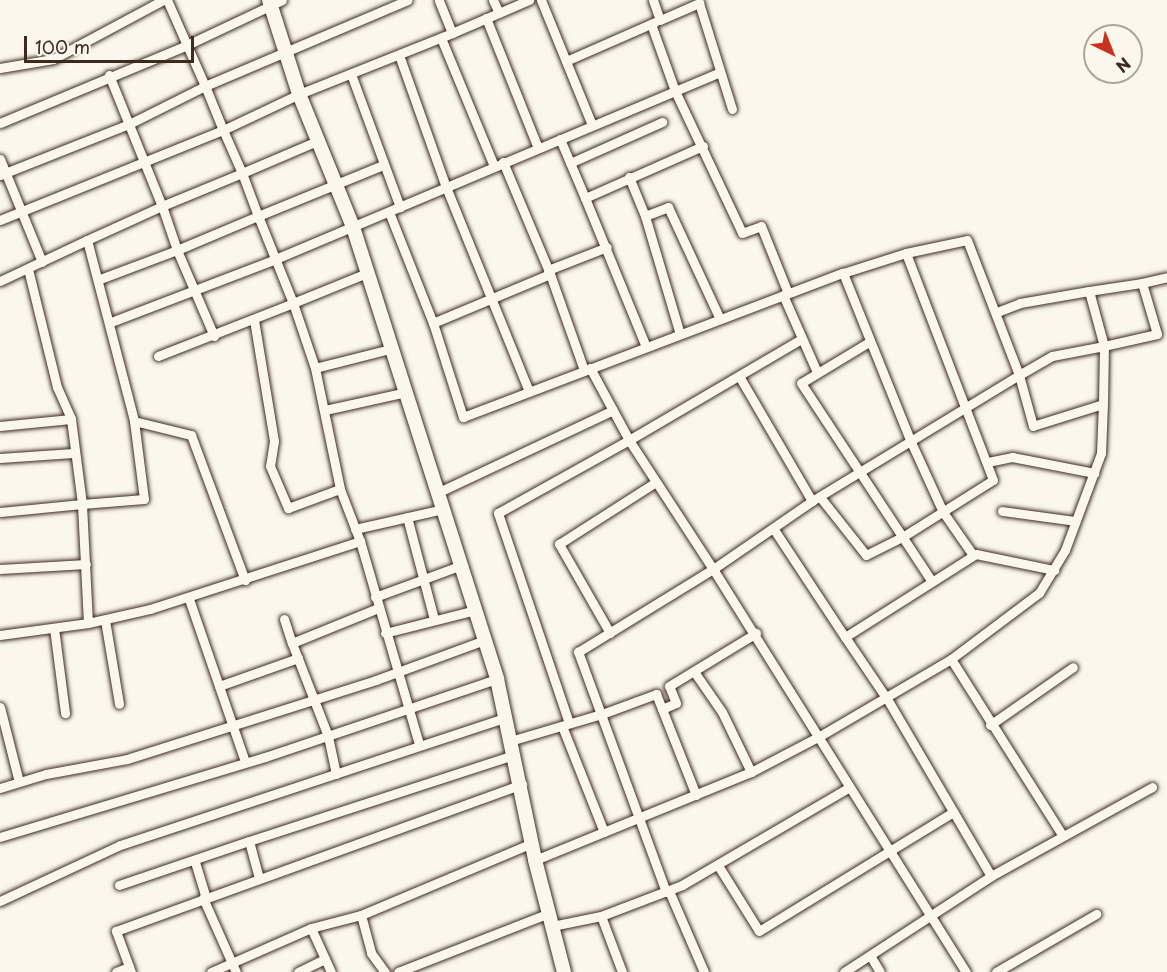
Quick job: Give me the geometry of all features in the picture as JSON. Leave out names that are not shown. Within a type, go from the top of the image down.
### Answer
[{"type":"street","points":[[0,68],[53,59],[165,0],[206,86],[242,173],[315,368],[340,489],[360,541],[419,744]]},
{"type":"street","points":[[3,173],[129,124],[206,86],[408,0]]},
{"type":"street","points":[[439,0],[452,33]]},
{"type":"street","points":[[493,0],[499,13]]},
{"type":"street","points":[[0,220],[145,163],[299,94],[441,38],[529,0]]},
{"type":"street","points":[[541,0],[592,126]]},
{"type":"street","points":[[654,0],[660,20]]},
{"type":"street","points":[[0,123],[109,75],[187,45],[274,2],[285,51],[299,94],[353,227],[497,679],[522,784],[535,860],[551,920],[561,971]]},
{"type":"street","points":[[566,61],[699,3],[718,73],[732,109]]},
{"type":"street","points":[[486,18],[538,148]]},
{"type":"street","points":[[651,24],[675,91],[703,146],[742,233],[761,226],[801,339],[817,372]]},
{"type":"street","points":[[441,38],[549,272],[587,369],[629,440],[756,633],[890,852],[932,913],[966,972]]},
{"type":"street","points":[[399,55],[446,187],[494,299],[529,391]]},
{"type":"street","points":[[111,322],[273,260],[718,73]]},
{"type":"street","points":[[351,74],[382,165],[400,207]]},
{"type":"street","points":[[109,75],[162,206],[177,250],[197,291],[214,336]]},
{"type":"street","points":[[570,163],[662,122]]},
{"type":"street","points":[[560,139],[607,247],[646,347]]},
{"type":"street","points":[[0,281],[162,206],[317,141]]},
{"type":"street","points":[[585,198],[703,146]]},
{"type":"street","points":[[0,159],[3,173],[23,210],[42,262]]},
{"type":"street","points":[[100,279],[177,250],[382,165]]},
{"type":"street","points":[[629,177],[645,216],[680,334]]},
{"type":"street","points":[[645,216],[668,207],[720,319]]},
{"type":"street","points":[[389,212],[433,323],[463,417],[843,273],[906,253],[967,240],[997,312],[1019,375],[1033,426],[1102,404]]},
{"type":"street","points":[[0,512],[144,499],[134,421],[100,279],[87,240]]},
{"type":"street","points":[[433,323],[494,299],[607,247]]},
{"type":"street","points":[[856,563],[993,480],[968,406],[906,253]]},
{"type":"street","points":[[28,269],[57,387],[71,419],[73,453],[82,504],[88,623]]},
{"type":"street","points":[[158,356],[214,336],[367,273]]},
{"type":"street","points":[[843,273],[869,342],[943,512],[973,555]]},
{"type":"street","points":[[997,312],[1020,303],[1167,277]]},
{"type":"street","points":[[1142,283],[1157,334]]},
{"type":"street","points":[[535,860],[638,820],[751,772],[886,699],[951,659],[1039,593],[1054,570],[1101,453],[1104,346],[1089,291]]},
{"type":"street","points":[[254,320],[274,441],[270,466],[288,508],[340,489]]},
{"type":"street","points":[[704,972],[638,820],[578,652],[713,569],[816,499],[863,473],[1052,356],[1167,332]]},
{"type":"street","points":[[604,832],[566,725],[498,510],[629,440],[801,339]]},
{"type":"street","points":[[869,342],[801,383],[863,473],[931,580]]},
{"type":"street","points":[[315,368],[390,349]]},
{"type":"street","points":[[739,376],[816,499],[866,555]]},
{"type":"street","points":[[325,410],[406,392]]},
{"type":"street","points":[[439,492],[612,410]]},
{"type":"street","points":[[0,426],[71,419]]},
{"type":"street","points":[[134,421],[191,435],[245,580]]},
{"type":"street","points":[[0,458],[73,453]]},
{"type":"street","points":[[988,462],[1012,457],[1094,473]]},
{"type":"street","points":[[610,633],[559,544],[656,482]]},
{"type":"street","points":[[355,529],[443,509]]},
{"type":"street","points":[[1002,511],[1075,521]]},
{"type":"street","points":[[406,518],[434,620]]},
{"type":"street","points":[[773,528],[886,699],[991,876]]},
{"type":"street","points":[[0,635],[105,620],[189,599],[360,541]]},
{"type":"street","points":[[845,637],[973,555],[1054,570]]},
{"type":"street","points":[[0,569],[86,564]]},
{"type":"street","points":[[375,597],[462,565]]},
{"type":"street","points":[[189,599],[235,726],[245,762]]},
{"type":"street","points":[[292,643],[378,608]]},
{"type":"street","points":[[385,633],[475,610]]},
{"type":"street","points":[[284,619],[328,736],[336,774]]},
{"type":"street","points":[[105,620],[119,704]]},
{"type":"street","points":[[54,628],[65,713]]},
{"type":"street","points":[[662,709],[676,703],[669,686],[695,673],[756,633]]},
{"type":"street","points":[[0,788],[127,759],[315,700],[485,640]]},
{"type":"street","points":[[219,686],[298,658]]},
{"type":"street","points":[[951,659],[990,725],[1063,836]]},
{"type":"street","points":[[990,725],[1073,667]]},
{"type":"street","points":[[695,673],[722,712],[751,772]]},
{"type":"street","points":[[0,837],[328,736],[497,679]]},
{"type":"street","points":[[510,741],[602,714],[656,694],[696,795]]},
{"type":"street","points":[[0,707],[19,782]]},
{"type":"street","points":[[0,901],[120,845],[336,774],[419,744],[505,718]]},
{"type":"street","points":[[119,885],[195,862],[249,841],[514,755]]},
{"type":"street","points":[[116,972],[130,969],[116,931],[522,784]]},
{"type":"street","points":[[398,972],[551,920],[601,916],[668,891],[719,867],[850,786]]},
{"type":"street","points":[[844,972],[871,957],[932,913],[991,876],[1152,787]]},
{"type":"street","points":[[719,867],[759,931],[953,812]]},
{"type":"street","points":[[249,841],[259,878]]},
{"type":"street","points":[[211,972],[234,968],[311,928],[361,915],[532,843]]},
{"type":"street","points":[[195,862],[204,898],[234,968]]},
{"type":"street","points":[[996,972],[1096,914]]},
{"type":"street","points":[[361,915],[371,953],[385,972]]},
{"type":"street","points":[[601,916],[622,972]]},
{"type":"street","points":[[311,928],[331,972]]},
{"type":"street","points":[[871,957],[880,972]]},
{"type":"street","points":[[298,972],[325,959]]}]
